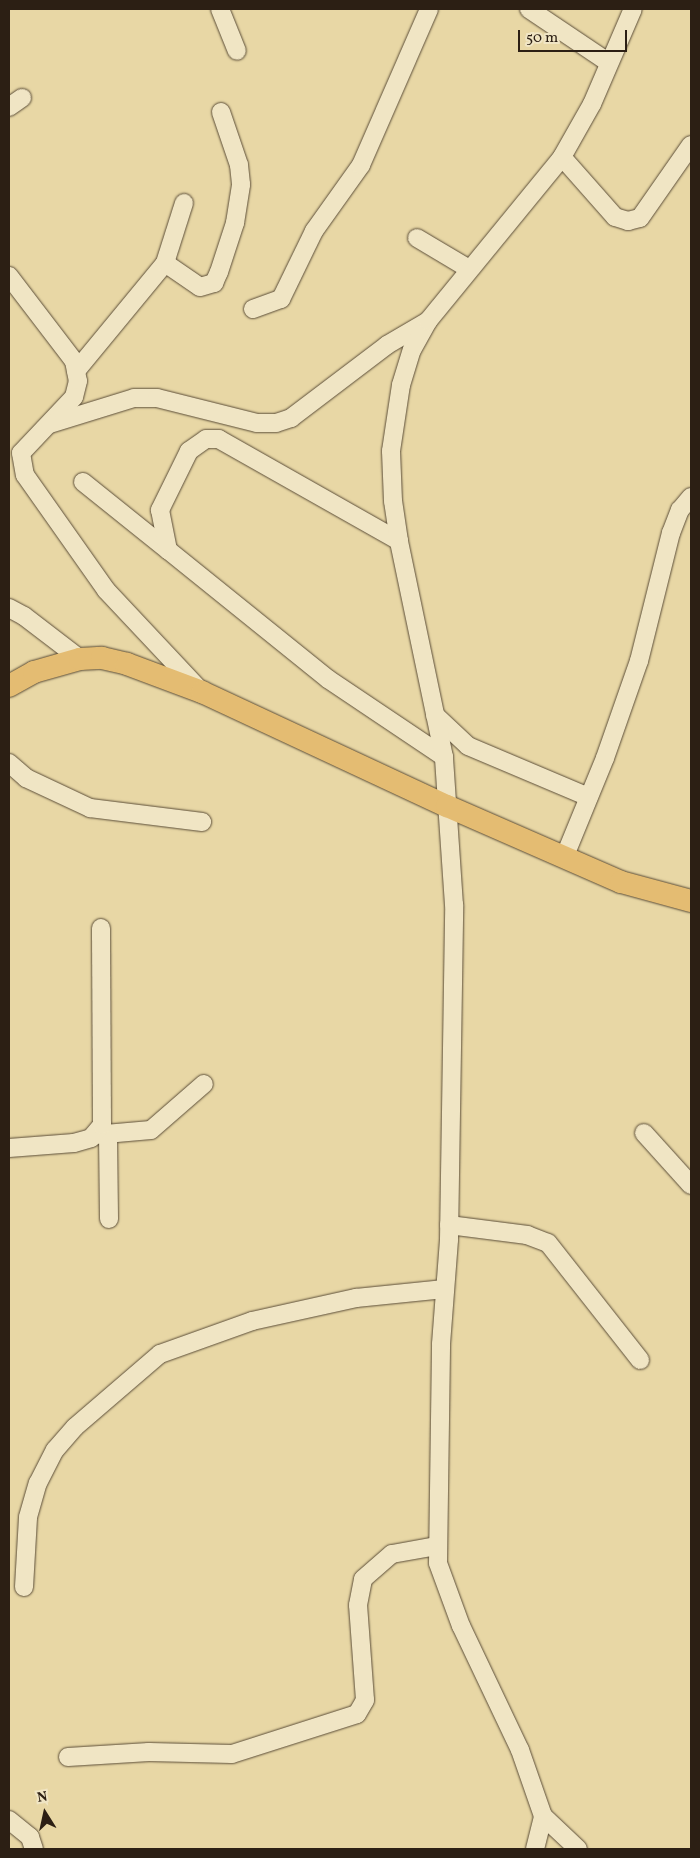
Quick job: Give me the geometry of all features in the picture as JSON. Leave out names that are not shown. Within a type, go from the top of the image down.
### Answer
[{"type":"main road","points":[[9,686],[34,672],[80,659],[102,658],[127,664],[202,692],[447,806],[621,882],[691,901]]},
{"type":"street","points":[[220,9],[238,50]]},
{"type":"street","points":[[253,309],[281,299],[314,231],[362,165],[429,9]]},
{"type":"street","points":[[530,9],[608,62]]},
{"type":"street","points":[[578,1849],[543,1816],[520,1750],[495,1693],[461,1626],[442,1579],[437,1546],[441,1344],[449,1225],[454,905],[444,757],[399,541],[393,501],[391,452],[401,386],[412,350],[428,321],[562,157],[592,104],[608,62],[633,9]]},
{"type":"street","points":[[165,263],[200,287],[214,283],[219,272],[234,223],[240,184],[239,165],[221,112]]},
{"type":"street","points":[[562,157],[615,217],[628,221],[640,218],[691,146]]},
{"type":"street","points":[[76,371],[165,263],[184,203]]},
{"type":"street","points":[[418,238],[469,269]]},
{"type":"street","points":[[9,276],[74,361],[78,381],[74,397],[21,452],[25,475],[106,590],[202,692]]},
{"type":"street","points":[[46,426],[134,398],[156,398],[257,423],[276,423],[291,418],[387,345],[428,321]]},
{"type":"street","points":[[168,550],[160,510],[189,451],[206,440],[219,439],[399,541]]},
{"type":"street","points":[[9,467],[25,475]]},
{"type":"street","points":[[83,482],[320,673],[444,757]]},
{"type":"street","points":[[564,858],[589,797],[639,661],[671,533],[680,510],[691,497]]},
{"type":"street","points":[[9,608],[24,616],[80,659]]},
{"type":"street","points":[[435,715],[468,746],[589,797]]},
{"type":"street","points":[[9,764],[26,778],[90,808],[202,822]]},
{"type":"street","points":[[101,928],[103,1104],[101,1135],[109,1219]]},
{"type":"street","points":[[9,1148],[74,1143],[101,1135],[151,1130],[204,1084]]},
{"type":"street","points":[[644,1133],[691,1185]]},
{"type":"street","points":[[449,1225],[527,1235],[548,1244],[640,1360]]},
{"type":"street","points":[[24,1587],[28,1517],[38,1483],[55,1450],[75,1427],[160,1354],[252,1321],[356,1298],[445,1289]]},
{"type":"street","points":[[68,1757],[148,1752],[232,1754],[357,1714],[365,1700],[358,1605],[363,1579],[392,1554],[437,1546]]},
{"type":"street","points":[[535,1849],[543,1816]]},
{"type":"street","points":[[9,1820],[30,1837],[34,1849]]}]
